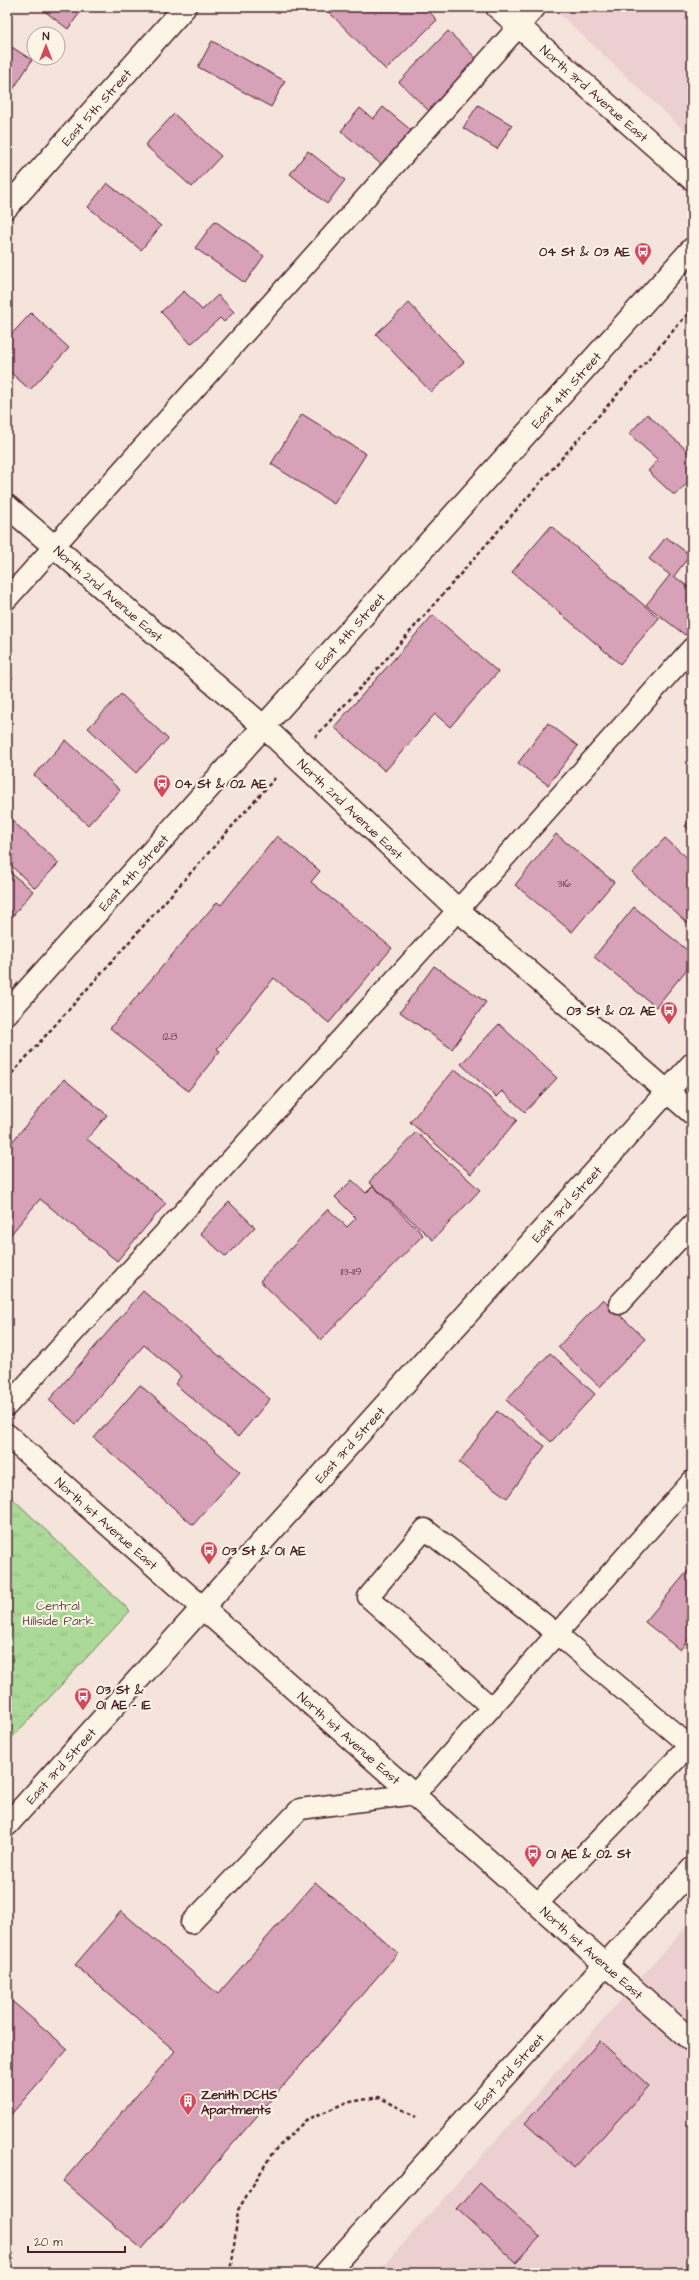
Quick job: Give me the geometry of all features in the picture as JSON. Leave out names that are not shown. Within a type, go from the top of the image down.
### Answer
[{"type":"street","name":"East 5th Street","points":[[7,207],[185,7]]},
{"type":"street","name":"North 3rd Avenue East","points":[[497,7],[692,179]]},
{"type":"street","name":"East 4th Street","points":[[7,1013],[692,249]]},
{"type":"street","name":"North 2nd Avenue East","points":[[7,506],[263,726],[458,910],[692,1113]]},
{"type":"street","name":"East 3rd Street","points":[[7,1825],[204,1608],[692,1064]]},
{"type":"street","name":"North 1st Avenue East","points":[[7,1435],[415,1794],[692,2041]]},
{"type":"street","name":"East 2nd Street","points":[[326,2273],[692,1869]]},
{"type":"lane","points":[[7,599],[536,7]]},
{"type":"lane","points":[[7,1406],[458,910],[692,648]]},
{"type":"lane","points":[[619,1304],[692,1225]]},
{"type":"lane","points":[[191,1923],[300,1809],[415,1794],[692,1481]]},
{"type":"lane","points":[[492,1708],[368,1597],[425,1529],[556,1634],[691,1747],[537,1904]]},
{"type":"path","points":[[7,1080],[262,791],[296,757],[374,673],[692,309]]},
{"type":"path","points":[[231,2273],[238,2210],[273,2152],[306,2120],[345,2103],[379,2097],[416,2117]]},
{"type":"shaded area","points":[[552,7],[692,7],[692,138]]},
{"type":"shaded area","points":[[692,1920],[692,2273],[377,2273]]},
{"type":"green space","name":"Central Hillside Park","points":[[7,1493],[130,1611],[7,1743]]},
{"type":"building","points":[[39,7],[84,7],[68,29]]},
{"type":"building","points":[[324,7],[425,7],[437,20],[386,70]]},
{"type":"building","points":[[448,31],[478,60],[429,111],[399,82]]},
{"type":"building","points":[[212,41],[285,81],[271,107],[198,67]]},
{"type":"building","points":[[7,44],[26,56],[26,66],[28,66],[7,99]]},
{"type":"building","points":[[478,105],[512,125],[497,149],[463,128]]},
{"type":"building","points":[[383,107],[412,131],[383,166],[341,131],[360,108],[373,119]]},
{"type":"building","points":[[174,114],[221,156],[192,187],[145,145]]},
{"type":"building","points":[[308,151],[345,180],[327,204],[290,174]]},
{"type":"building","points":[[107,183],[161,226],[141,250],[88,207]]},
{"type":"building","points":[[215,221],[264,256],[245,283],[195,248]]},
{"type":"building","points":[[184,291],[202,310],[218,295],[234,312],[224,322],[220,318],[191,344],[161,312]]},
{"type":"building","points":[[409,303],[464,362],[431,392],[376,334]]},
{"type":"building","points":[[31,313],[69,348],[30,390],[7,369],[7,339]]},
{"type":"building","points":[[302,414],[366,454],[334,504],[271,464]]},
{"type":"building","points":[[647,414],[692,455],[692,478],[675,496],[648,471],[658,460],[629,434]]},
{"type":"building","points":[[551,526],[659,618],[620,664],[512,572]]},
{"type":"building","points":[[666,537],[690,555],[674,576],[692,590],[692,626],[685,635],[646,605],[670,575],[649,559]]},
{"type":"building","points":[[433,615],[498,672],[450,727],[435,714],[385,771],[334,727]]},
{"type":"building","points":[[7,672],[13,678],[7,684]]},
{"type":"building","points":[[121,694],[168,739],[136,773],[88,728]]},
{"type":"building","points":[[548,723],[578,746],[548,785],[518,763]]},
{"type":"building","points":[[66,740],[120,790],[88,825],[34,775]]},
{"type":"building","points":[[7,816],[59,863],[35,888],[7,862]]},
{"type":"building","points":[[692,818],[692,833],[685,826]]},
{"type":"building","points":[[556,834],[614,882],[572,932],[515,885]]},
{"type":"building","points":[[277,836],[320,871],[311,882],[392,948],[329,1023],[274,978],[217,1049],[220,1051],[188,1091],[110,1028],[217,902],[221,905]]},
{"type":"building","points":[[665,838],[692,862],[692,918],[687,923],[632,873]]},
{"type":"building","points":[[7,870],[33,891],[7,923]]},
{"type":"building","points":[[634,907],[692,954],[692,963],[656,1007],[594,957]]},
{"type":"building","points":[[434,966],[486,1002],[452,1049],[400,1012]]},
{"type":"building","points":[[499,1024],[557,1078],[525,1112],[502,1091],[496,1097],[461,1064]]},
{"type":"building","points":[[455,1069],[517,1120],[471,1174],[410,1122]]},
{"type":"building","points":[[64,1079],[107,1115],[87,1139],[166,1203],[117,1261],[40,1199],[7,1239],[7,1148]]},
{"type":"building","points":[[416,1132],[480,1190],[433,1240],[369,1182]]},
{"type":"building","points":[[352,1180],[366,1193],[373,1186],[423,1235],[321,1340],[260,1281],[328,1209],[347,1227],[356,1218],[335,1197]]},
{"type":"building","points":[[229,1202],[255,1227],[226,1257],[200,1233]]},
{"type":"building","points":[[143,1291],[270,1399],[238,1437],[175,1384],[181,1376],[144,1345],[76,1424],[49,1400]]},
{"type":"building","points":[[603,1299],[645,1339],[600,1387],[558,1347]]},
{"type":"building","points":[[550,1353],[595,1394],[551,1442],[506,1400]]},
{"type":"building","points":[[140,1385],[240,1472],[193,1525],[94,1438]]},
{"type":"building","points":[[497,1411],[545,1446],[507,1498],[459,1463]]},
{"type":"building","points":[[692,1566],[692,1635],[680,1650],[645,1622]]},
{"type":"building","name":"Zenith DCHS Apartments","points":[[315,1882],[398,1953],[142,2249],[63,2181],[175,2051],[75,1965],[121,1911],[218,1994]]},
{"type":"building","points":[[7,1997],[68,2049],[7,2119]]},
{"type":"building","points":[[600,2041],[649,2086],[574,2168],[525,2123]]},
{"type":"building","points":[[480,2183],[540,2237],[516,2263],[457,2209]]},
{"type":"place","name":"04 St & 03 AE","points":[[643,266]]},
{"type":"place","name":"04 St & 02 AE","points":[[162,798]]},
{"type":"place","name":"03 St & 02 AE","points":[[669,1025]]},
{"type":"place","name":"03 St & 01 AE","points":[[209,1565]]},
{"type":"place","name":"03 St & 01 AE - 1E","points":[[83,1711]]},
{"type":"place","name":"01 AE & 02 St","points":[[533,1868]]},
{"type":"place","name":"Zenith DCHS Apartments","points":[[188,2116]]}]
